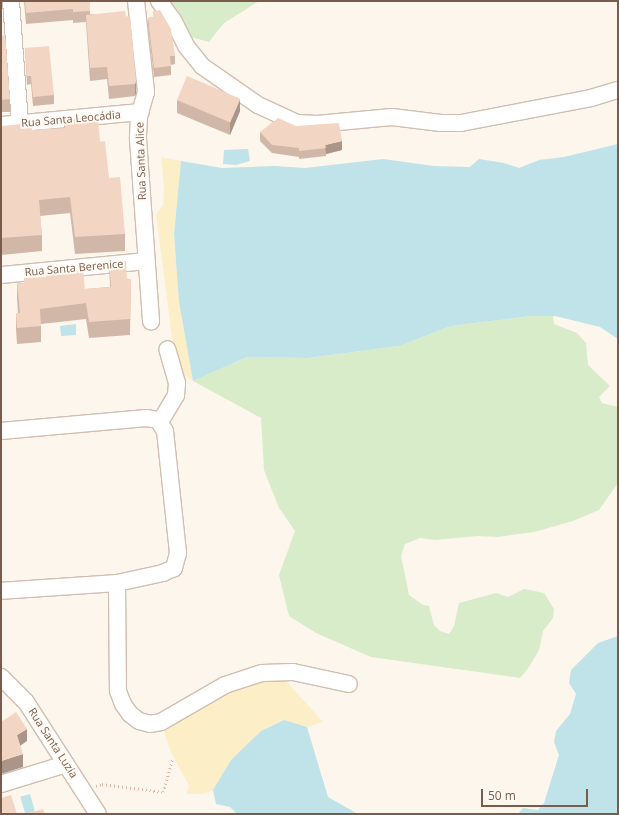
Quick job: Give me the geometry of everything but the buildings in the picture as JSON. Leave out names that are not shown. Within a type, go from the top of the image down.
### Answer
[{"type":"street","points":[[11,1],[20,124]]},
{"type":"street","name":"Rua Santa Alice","points":[[136,1],[146,92],[140,112],[138,155],[151,322]]},
{"type":"street","points":[[159,1],[173,20],[186,46],[202,66],[258,105],[296,123],[317,124],[392,117],[442,123],[462,122],[591,98],[618,90]]},
{"type":"street","name":"Rua Santa Leocádia","points":[[1,125],[140,112]]},
{"type":"street","name":"Rua Santa Berenice","points":[[1,275],[146,261]]},
{"type":"street","points":[[160,422],[176,395],[177,383],[167,349]]},
{"type":"street","points":[[1,431],[146,418],[160,422],[165,431],[178,561],[170,572],[117,583],[1,592]]},
{"type":"street","points":[[117,583],[118,691],[130,714],[139,721],[150,724],[160,722],[225,684],[262,673],[292,672],[349,684]]},
{"type":"street","name":"Rua Santa Luzia","points":[[1,677],[26,702],[98,814]]},
{"type":"street","points":[[1,784],[66,764]]},
{"type":"path","points":[[85,792],[102,784],[163,792],[173,758]]},
{"type":"green space","points":[[164,1],[259,1],[224,23],[209,42],[191,37],[185,25]]},
{"type":"green space","points":[[531,316],[553,316],[554,324],[577,333],[586,343],[588,365],[610,386],[599,397],[602,403],[618,407],[618,483],[599,510],[573,521],[534,532],[498,537],[478,536],[435,540],[420,538],[405,544],[401,556],[409,595],[423,605],[429,606],[434,625],[440,631],[449,634],[454,626],[459,603],[496,593],[508,597],[524,589],[544,593],[554,609],[553,618],[543,631],[539,650],[529,667],[520,678],[371,657],[316,633],[289,616],[279,575],[295,531],[279,508],[264,470],[261,418],[193,381],[247,357],[308,358],[399,346],[451,326]]},
{"type":"sand","points":[[161,157],[181,161],[174,234],[179,302],[193,381],[176,368],[156,214],[163,205],[164,187]]},
{"type":"sand","points":[[276,676],[287,682],[323,722],[307,727],[284,720],[261,731],[231,760],[213,790],[203,794],[186,794],[189,786],[171,752],[164,732],[194,708],[215,696]]},
{"type":"water","points":[[618,144],[618,339],[600,327],[555,316],[531,316],[451,326],[399,346],[308,358],[247,357],[193,381],[179,302],[174,234],[181,161],[222,168],[275,166],[305,168],[383,159],[434,166],[470,167],[479,159],[504,163],[519,168],[539,160],[564,157]]},
{"type":"water","points":[[248,149],[250,161],[236,165],[223,164],[224,150]]},
{"type":"water","points":[[76,324],[76,335],[61,336],[60,326]]},
{"type":"water","points":[[618,636],[618,814],[518,814],[523,808],[538,810],[544,803],[559,755],[554,742],[556,731],[570,714],[576,694],[569,683],[571,670],[598,643]]},
{"type":"water","points":[[284,720],[307,727],[328,797],[358,814],[237,814],[230,807],[216,804],[213,790],[231,760],[261,731]]},
{"type":"water","points":[[30,794],[35,811],[25,814],[20,797]]}]
